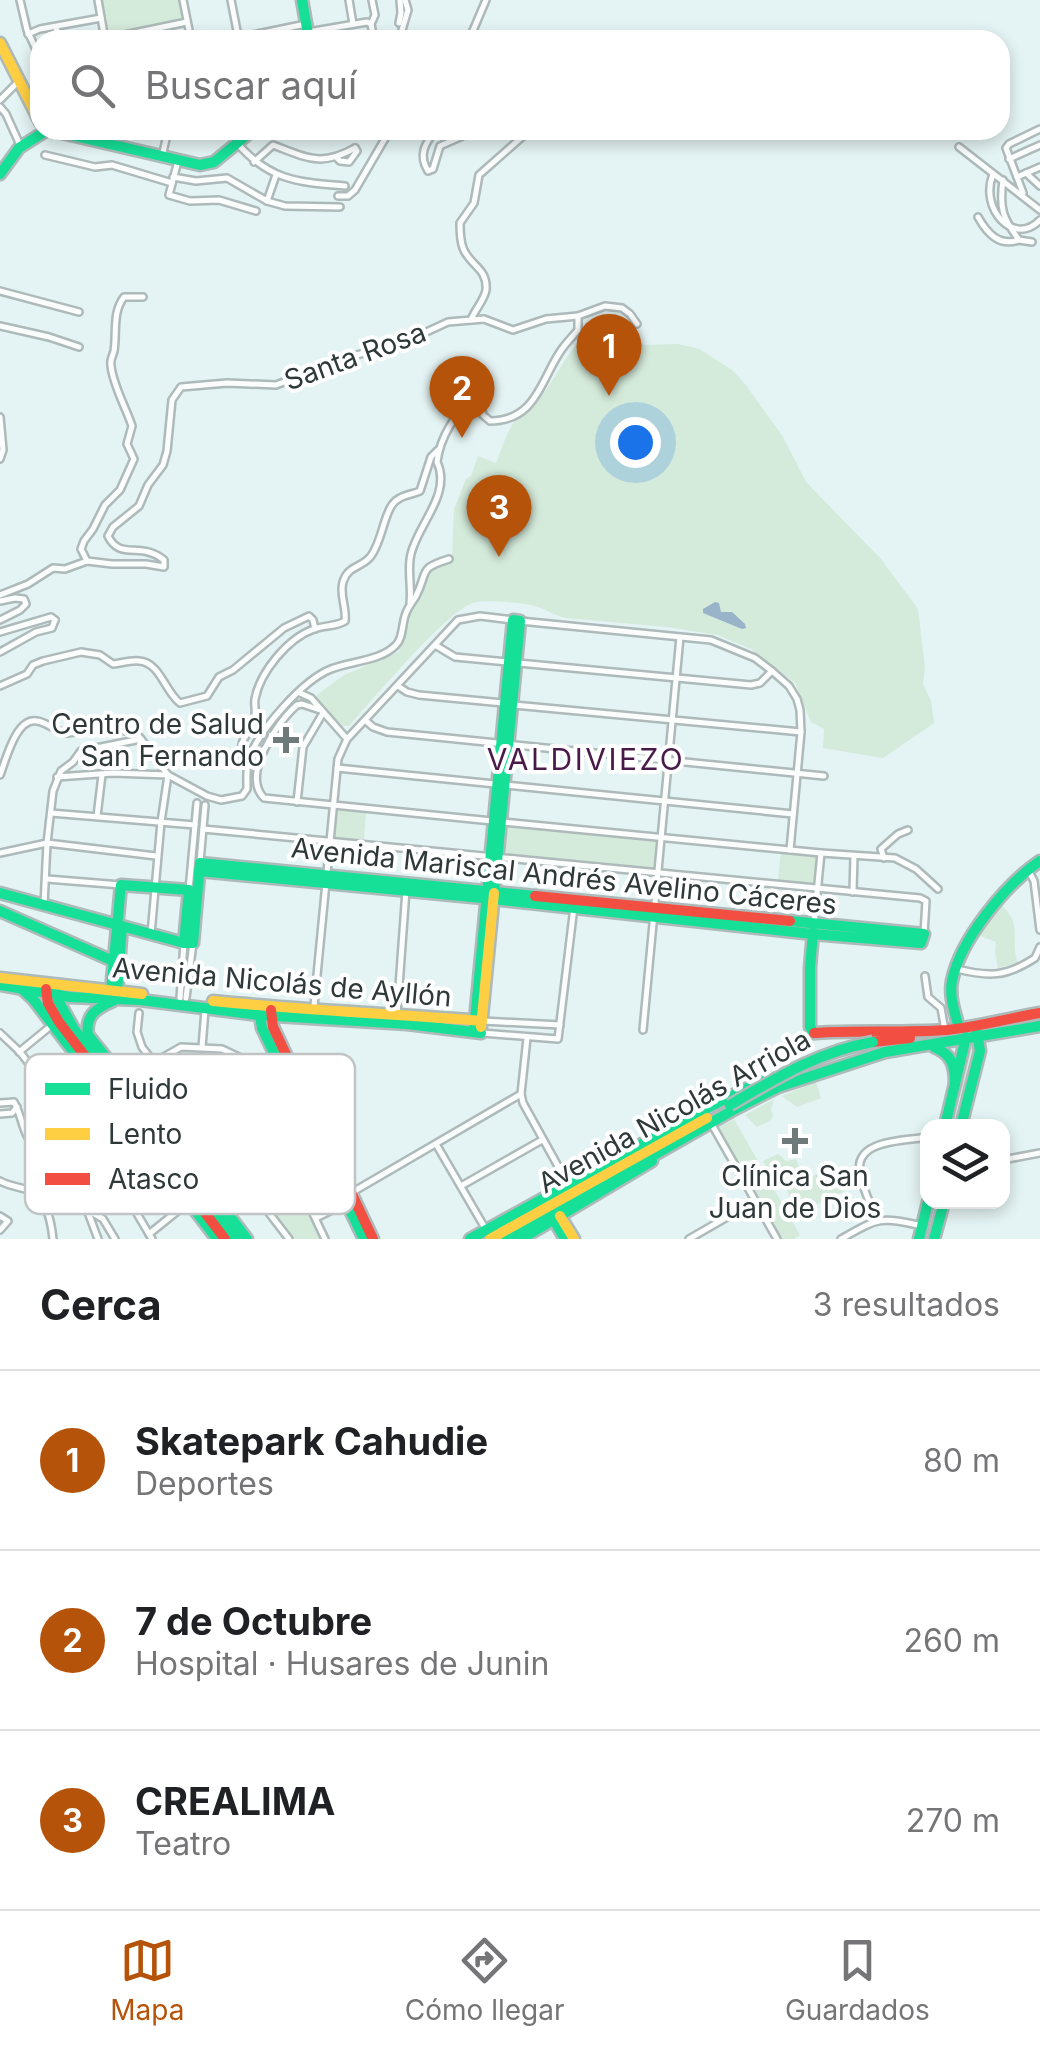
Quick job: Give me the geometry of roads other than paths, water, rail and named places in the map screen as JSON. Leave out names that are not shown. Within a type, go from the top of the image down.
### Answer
[{"type":"street","points":[[20,0],[30,38]]},
{"type":"street","points":[[98,0],[103,30]]},
{"type":"street","points":[[183,0],[188,30]]},
{"type":"street","points":[[231,0],[236,30]]},
{"type":"street","points":[[302,0],[308,30]]},
{"type":"street","points":[[349,0],[353,24]]},
{"type":"street","points":[[372,0],[372,30]]},
{"type":"street","points":[[401,30],[403,0]]},
{"type":"street","points":[[473,30],[486,0]]},
{"type":"street","points":[[399,23],[404,11]]},
{"type":"street","points":[[42,30],[101,18]]},
{"type":"street","points":[[150,30],[186,22]]},
{"type":"street","points":[[319,30],[371,24]]},
{"type":"street","points":[[56,26],[57,30]]},
{"type":"street","points":[[1,50],[30,104]]},
{"type":"street","points":[[18,82],[0,104],[20,145]]},
{"type":"street","points":[[0,132],[9,122]]},
{"type":"street","points":[[1024,196],[1006,152],[1009,144],[1040,130]]},
{"type":"street","points":[[0,172],[11,154],[30,140]]},
{"type":"street","points":[[106,140],[178,161],[208,165],[242,140]]},
{"type":"street","points":[[162,157],[166,140]]},
{"type":"street","points":[[338,196],[343,198],[356,190],[384,140]]},
{"type":"street","points":[[428,140],[422,153],[428,171],[433,169],[440,146],[454,140]]},
{"type":"street","points":[[471,320],[485,295],[485,278],[464,252],[460,222],[471,210],[479,175],[519,140]]},
{"type":"street","points":[[238,144],[254,162],[276,175],[294,182],[345,186]]},
{"type":"street","points":[[1009,159],[1040,145]]},
{"type":"street","points":[[254,162],[271,146],[322,160],[337,158]]},
{"type":"street","points":[[958,147],[1040,210]]},
{"type":"street","points":[[44,156],[95,167],[112,165],[173,180],[228,178],[285,206],[340,207]]},
{"type":"street","points":[[178,161],[169,195],[219,200],[256,211]]},
{"type":"street","points":[[1016,177],[1040,166]]},
{"type":"street","points":[[1026,173],[1040,186]]},
{"type":"street","points":[[993,174],[988,187],[992,208],[1000,219],[1026,230],[1037,229],[1040,220]]},
{"type":"street","points":[[267,200],[276,175]]},
{"type":"street","points":[[1003,180],[1002,211],[1020,240]]},
{"type":"street","points":[[978,217],[990,235],[1002,242],[1032,242]]},
{"type":"street","points":[[0,291],[79,312]]},
{"type":"street","points":[[86,562],[84,541],[105,506],[120,490],[134,460],[127,444],[132,426],[111,360],[120,301],[124,297],[143,298]]},
{"type":"street","name":"Santa Rosa","points":[[0,598],[53,568],[65,569],[86,562],[161,568],[166,565],[146,550],[120,549],[108,536],[138,506],[163,465],[172,400],[181,387],[227,382],[276,385],[408,340],[442,323],[490,320],[513,330],[613,306],[622,308],[637,324]]},
{"type":"street","points":[[57,777],[168,776],[221,800],[242,796],[248,789],[241,742],[255,719],[254,702],[264,673],[296,638],[314,628],[345,621],[342,592],[346,574],[368,560],[391,506],[398,499],[420,491],[446,433],[462,410],[474,397],[479,398],[483,415],[490,421],[510,418],[526,407],[578,330],[578,316]]},
{"type":"street","points":[[0,326],[78,347]]},
{"type":"street","points":[[0,418],[0,459]]},
{"type":"street","points":[[410,606],[411,552],[420,528],[435,506],[440,468],[432,463]]},
{"type":"street","points":[[246,769],[250,754],[278,712],[318,675],[382,654],[397,645],[428,566],[449,559]]},
{"type":"street","name":"Santa Rosa","points":[[0,598],[20,598],[26,604],[0,620]]},
{"type":"street","points":[[0,686],[27,674],[43,661],[90,652],[113,664],[148,663],[180,703],[206,696],[220,677],[284,628],[309,616],[314,628]]},
{"type":"street","points":[[314,1009],[332,805],[337,768],[347,740],[458,620],[480,616],[680,637],[724,643],[754,658],[789,686],[800,710],[790,850]]},
{"type":"street","points":[[0,632],[42,619],[55,620],[52,628],[0,652]]},
{"type":"street","points":[[478,1026],[517,621]]},
{"type":"street","points":[[643,1030],[680,637]]},
{"type":"street","points":[[435,646],[455,657],[751,686],[768,678],[772,671]]},
{"type":"street","points":[[308,685],[311,698],[347,740]]},
{"type":"street","points":[[398,686],[419,696],[801,732]]},
{"type":"street","points":[[300,693],[311,698]]},
{"type":"street","points":[[321,711],[302,704],[291,710],[270,739],[256,772],[259,794],[269,800],[884,858],[905,862],[938,889]]},
{"type":"street","points":[[297,802],[303,747],[321,711]]},
{"type":"street","points":[[0,775],[12,742],[30,720],[65,733],[104,728],[136,733],[168,776],[151,934]]},
{"type":"street","points":[[364,720],[382,732],[824,776]]},
{"type":"street","points":[[44,905],[47,843],[57,777],[82,751],[141,740]]},
{"type":"street","points":[[337,768],[793,814]]},
{"type":"street","points":[[97,816],[102,774]]},
{"type":"street","points":[[183,998],[200,867],[201,804],[195,825],[188,943]]},
{"type":"street","points":[[51,812],[195,825]]},
{"type":"street","points":[[203,828],[920,898],[926,902],[923,938]]},
{"type":"street","points":[[884,858],[881,849],[908,830]]},
{"type":"street","points":[[0,853],[47,843],[158,856]]},
{"type":"street","points":[[821,854],[810,968],[810,1027],[814,1034],[945,1030],[1040,1013]]},
{"type":"street","points":[[853,892],[854,856]]},
{"type":"street","points":[[964,1119],[980,1051],[952,990],[956,969],[986,916],[1016,879],[1040,862]]},
{"type":"street","name":"Avenida Mariscal Andrés Avelino Cáceres","points":[[200,867],[923,938]]},
{"type":"street","points":[[1027,869],[1034,882],[1040,930]]},
{"type":"street","points":[[47,878],[189,890]]},
{"type":"street","points":[[116,994],[121,885]]},
{"type":"street","points":[[396,1015],[407,887]]},
{"type":"street","points":[[0,893],[188,943]]},
{"type":"street","points":[[560,1026],[574,904]]},
{"type":"street","points":[[0,911],[113,961]]},
{"type":"street","points":[[116,994],[113,961],[119,925]]},
{"type":"street","points":[[956,969],[996,976],[1036,958],[1040,947]]},
{"type":"street","points":[[925,976],[928,998],[941,1008],[945,1030]]},
{"type":"street","name":"Avenida Nicolás de Ayllón","points":[[0,982],[22,989],[51,989]]},
{"type":"street","name":"Avenida Nicolás de Ayllón","points":[[0,982],[183,998],[265,1011],[314,1009],[396,1015],[478,1026],[528,1038],[558,1039],[560,1026],[478,1026],[374,1022],[206,1007],[116,994]]},
{"type":"street","points":[[22,989],[75,1054]]},
{"type":"street","points":[[51,989],[74,1029],[96,1054]]},
{"type":"street","points":[[51,989],[48,1003],[84,1054]]},
{"type":"street","points":[[101,1054],[86,1025],[95,1009],[116,994]]},
{"type":"street","points":[[202,1047],[206,1007]]},
{"type":"street","points":[[265,1011],[262,1028],[275,1054]]},
{"type":"street","points":[[265,1011],[284,1054]]},
{"type":"street","points":[[139,1014],[138,1040],[148,1054]]},
{"type":"street","points":[[20,1052],[52,1024]]},
{"type":"street","points":[[470,1239],[488,1234],[762,1081],[768,1080],[773,1089],[885,1052],[1040,1026]]},
{"type":"street","name":"Avenida Nicolás Arriola","points":[[488,1234],[820,1056],[840,1048],[945,1030]]},
{"type":"street","points":[[0,1032],[25,1059]]},
{"type":"street","points":[[528,1038],[520,1094],[569,1186]]},
{"type":"street","points":[[948,1119],[972,1038]]},
{"type":"street","points":[[928,1045],[953,1059],[955,1084]]},
{"type":"street","points":[[169,1054],[178,1048],[202,1047],[232,1054]]},
{"type":"street","name":"Avenida Nicolás Arriola","points":[[507,1239],[773,1089]]},
{"type":"street","points":[[355,1195],[520,1094]]},
{"type":"street","points":[[952,1099],[967,1103]]},
{"type":"street","points":[[0,1103],[14,1102],[25,1129]]},
{"type":"street","points":[[0,1114],[12,1113],[17,1107]]},
{"type":"street","points":[[647,1151],[658,1140],[704,1115],[710,1107]]},
{"type":"street","points":[[711,1123],[777,1239]]},
{"type":"street","points":[[521,1239],[686,1138]]},
{"type":"street","points":[[876,1220],[860,1174],[861,1156],[876,1146],[920,1138]]},
{"type":"street","points":[[461,1186],[542,1140]]},
{"type":"street","points":[[436,1144],[488,1234]]},
{"type":"street","points":[[1010,1159],[1040,1153]]},
{"type":"street","points":[[582,1179],[602,1175]]},
{"type":"street","points":[[0,1181],[25,1189]]},
{"type":"street","points":[[689,1239],[755,1201]]},
{"type":"street","points":[[355,1207],[373,1239]]},
{"type":"street","points":[[919,1239],[926,1209]]},
{"type":"street","points":[[934,1239],[942,1209]]},
{"type":"street","points":[[355,1213],[364,1239]]},
{"type":"street","points":[[48,1214],[53,1239]]},
{"type":"street","points":[[88,1214],[98,1239]]},
{"type":"street","points":[[94,1214],[103,1219],[115,1239]]},
{"type":"street","points":[[138,1214],[151,1236],[175,1214]]},
{"type":"street","points":[[200,1214],[216,1239]]},
{"type":"street","points":[[203,1214],[225,1239]]},
{"type":"street","points":[[216,1214],[234,1239]]},
{"type":"street","points":[[228,1214],[246,1239]]},
{"type":"street","points":[[270,1214],[286,1236],[276,1239]]},
{"type":"street","points":[[314,1214],[324,1237]]},
{"type":"street","points":[[316,1218],[323,1214]]},
{"type":"street","points":[[0,1216],[8,1219],[0,1230]]},
{"type":"street","points":[[557,1218],[568,1237]]},
{"type":"street","points":[[840,1239],[876,1220],[922,1226]]},
{"type":"water","points":[[715,602],[721,612],[732,612],[746,628],[703,613]]},
{"type":"place","name":"Skatepark Cahudie","points":[[609,396]]},
{"type":"place","name":"7 de Octubre","points":[[462,438]]},
{"type":"place","name":"CREALIMA","points":[[499,557]]},
{"type":"place","name":"Centro de Salud San Fernando","points":[[286,740]]},
{"type":"place","name":"Clínica San Juan de Dios","points":[[795,1141]]},
{"type":"district","name":"VALDIVIEZO","points":[[586,760]]}]
